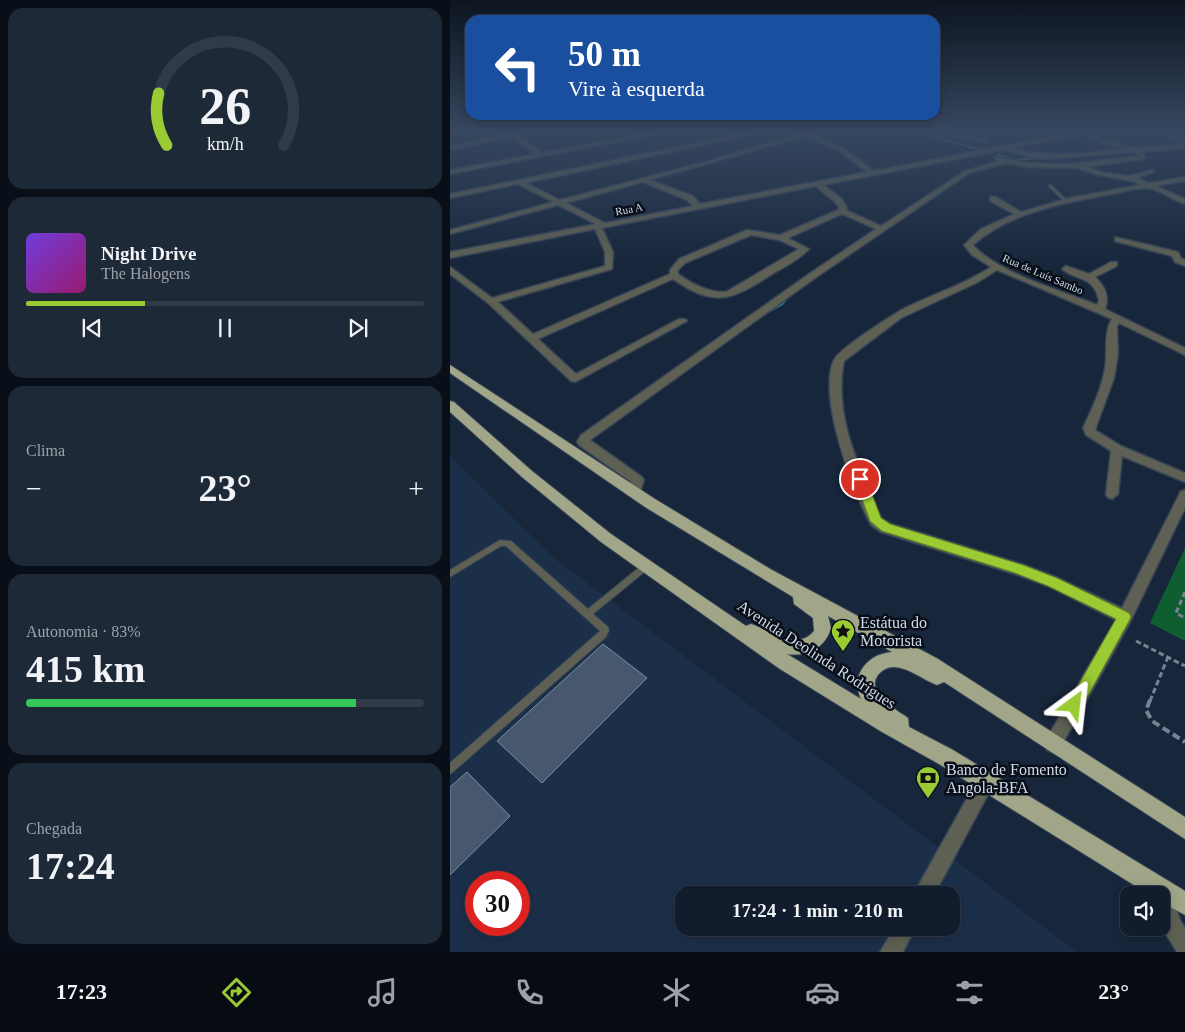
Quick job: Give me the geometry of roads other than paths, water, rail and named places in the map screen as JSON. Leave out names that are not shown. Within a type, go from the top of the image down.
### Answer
[{"type":"highway","points":[[450,368],[650,503],[766,574],[923,660],[1185,829]]},
{"type":"highway","name":"Avenida Deolinda Rodrigues","points":[[450,405],[527,474],[606,538],[645,567],[786,663],[835,694],[986,781],[1157,886]]},
{"type":"highway","points":[[720,617],[792,648],[811,644],[819,638],[822,630],[818,614],[766,574]]},
{"type":"highway","points":[[946,757],[872,701],[866,691],[866,681],[870,671],[886,660],[898,660],[982,699]]},
{"type":"highway","name":"Avenida Deolinda Rodrigues","points":[[1170,894],[1185,904]]},
{"type":"street","points":[[450,196],[551,175]]},
{"type":"street","points":[[450,232],[659,175]]},
{"type":"street","name":"Rua A","points":[[450,255],[861,175]]},
{"type":"street","points":[[634,492],[638,480],[585,444],[583,442],[585,438],[812,276],[962,175]]},
{"type":"street","points":[[1105,175],[1131,178],[1185,202]]},
{"type":"street","points":[[1131,178],[1140,175]]},
{"type":"street","name":"Rua de Luís Sambo","points":[[1185,179],[1067,202],[1019,214],[992,228],[968,245],[971,250],[996,267],[1100,310],[1185,352]]},
{"type":"street","points":[[643,180],[690,198],[698,206]]},
{"type":"street","points":[[491,301],[609,266],[609,252],[600,226],[561,202],[519,182]]},
{"type":"street","points":[[817,184],[838,200],[843,207],[842,211]]},
{"type":"street","points":[[993,199],[1019,214]]},
{"type":"street","points":[[781,238],[842,211],[882,229]]},
{"type":"street","points":[[750,232],[781,238],[805,249],[732,294],[713,294],[683,282],[674,275],[674,270],[682,261],[725,241],[750,232]]},
{"type":"street","points":[[1118,239],[1175,254],[1178,260],[1185,264]]},
{"type":"street","points":[[1090,277],[1114,264]]},
{"type":"street","points":[[996,267],[973,283],[907,311],[877,330],[839,360],[834,392],[850,451],[876,521],[886,528],[1018,569],[1053,582],[1124,617]]},
{"type":"street","points":[[1066,268],[1090,277],[1098,283],[1104,300],[1100,310]]},
{"type":"street","points":[[450,270],[491,301],[575,379],[682,321]]},
{"type":"street","points":[[530,339],[674,275]]},
{"type":"street","points":[[1117,319],[1112,326],[1113,363],[1102,402],[1089,428],[1095,436],[1117,449],[1185,478]]},
{"type":"street","points":[[1112,494],[1117,449]]},
{"type":"street","points":[[1053,744],[1124,617],[1185,495]]},
{"type":"street","points":[[928,886],[986,781]]},
{"type":"street","points":[[1170,918],[1185,946]]},
{"type":"street","points":[[891,952],[900,936]]},
{"type":"lane","points":[[1050,186],[1067,202]]},
{"type":"lane","points":[[450,574],[500,543],[508,542],[605,628],[603,634],[450,769]]},
{"type":"lane","points":[[588,614],[645,567]]},
{"type":"waterway","points":[[919,207],[941,191]]},
{"type":"waterway","points":[[888,227],[894,223]]},
{"type":"waterway","points":[[882,232],[890,226]]},
{"type":"waterway","points":[[836,263],[849,255]]},
{"type":"waterway","points":[[758,318],[782,304],[793,291]]},
{"type":"place","name":"Estátua do Motorista","points":[[843,652]]},
{"type":"place","name":"Banco de Fomento Angola-BFA","points":[[928,799]]}]
